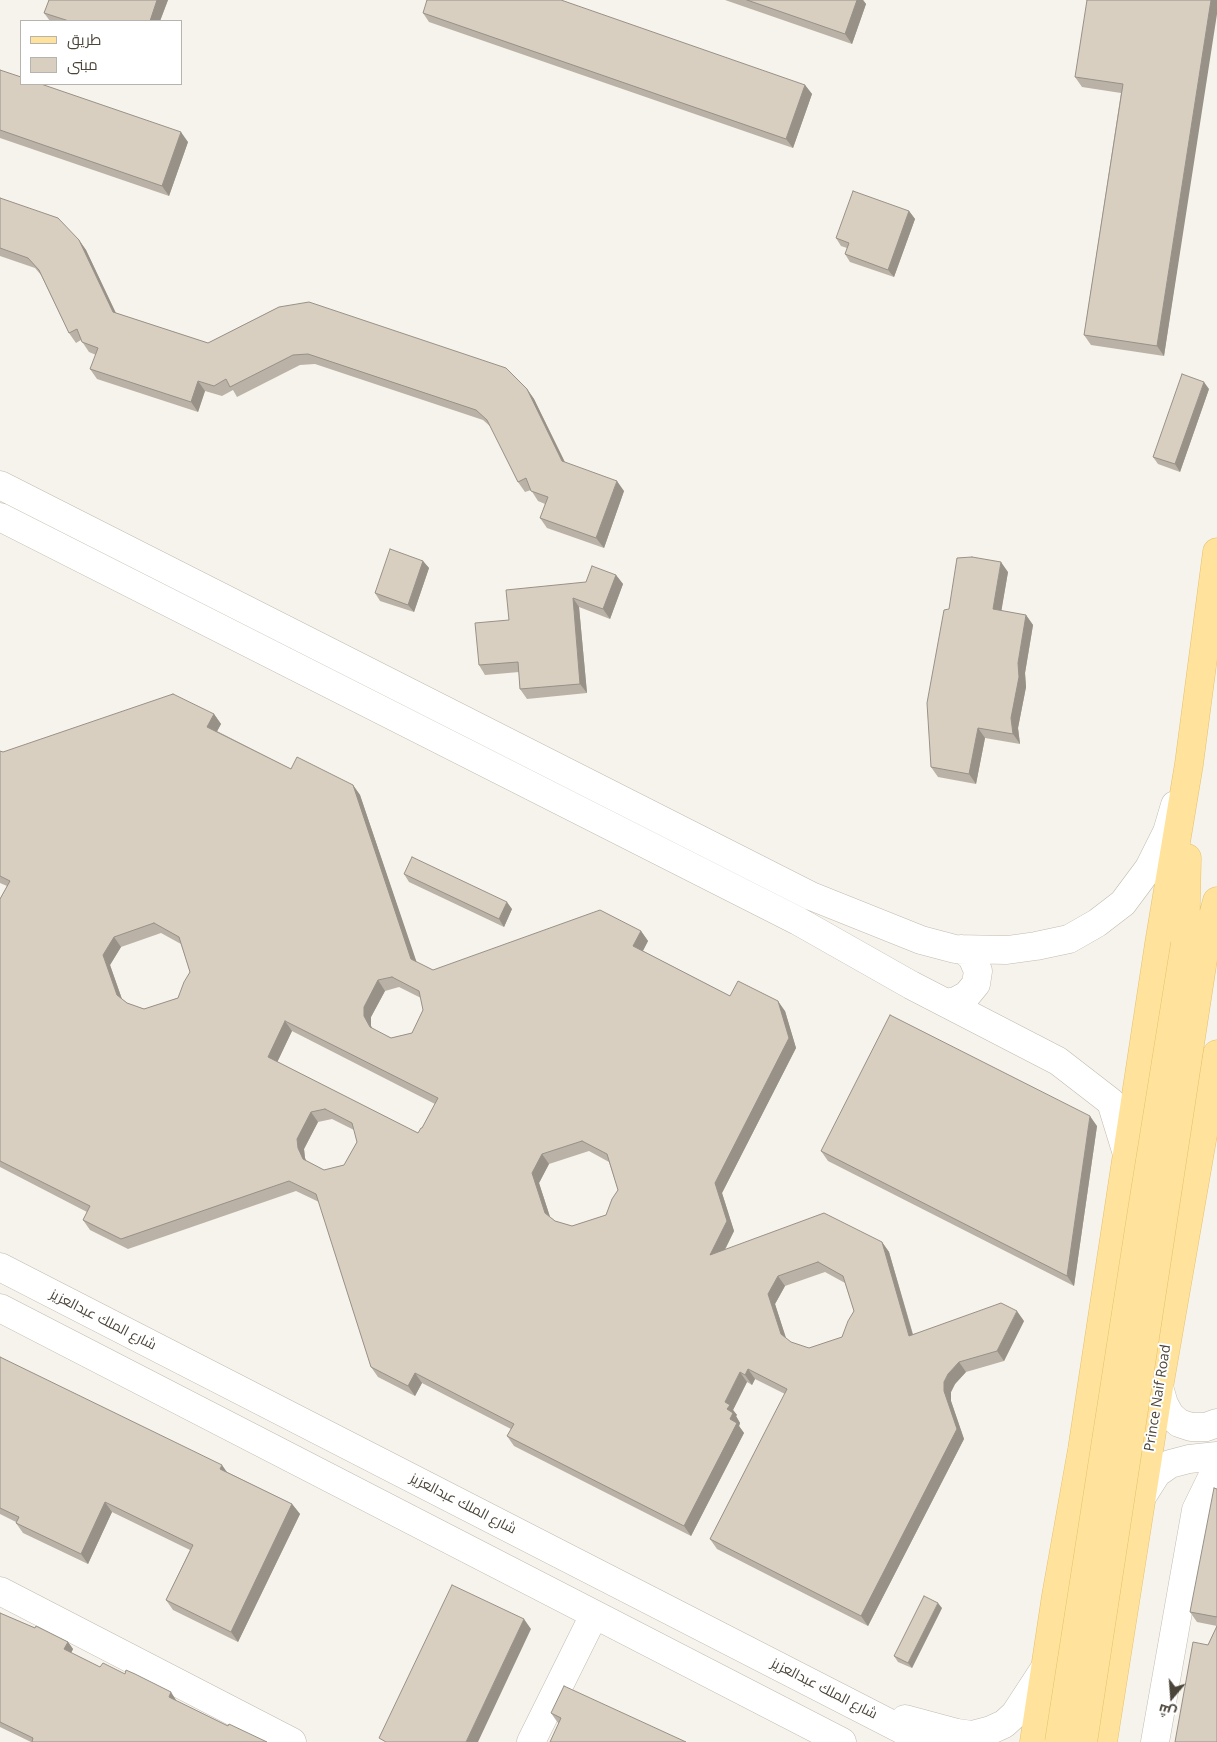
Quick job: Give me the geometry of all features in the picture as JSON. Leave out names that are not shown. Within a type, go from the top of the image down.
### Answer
[{"type":"main road","points":[[1034,1742],[1056,1596],[1082,1450],[1159,944],[1189,764],[1217,552]]},
{"type":"main road","points":[[1083,1742],[1195,945],[1189,764]]},
{"type":"main road","points":[[1059,1742],[1142,1204],[1195,945],[1217,901]]},
{"type":"main road","name":"Prince Naif Road","points":[[1103,1742],[1159,1387],[1217,1054]]},
{"type":"main road","points":[[1056,1596],[1058,1625],[1062,1643],[1072,1648],[1081,1649],[1092,1647],[1102,1636],[1124,1600]]},
{"type":"street","points":[[0,485],[811,896],[921,940],[955,949],[1007,950],[1069,939],[1097,924],[1124,903],[1149,868],[1167,832],[1189,764]]},
{"type":"street","points":[[0,517],[798,921],[946,1003],[1058,1061],[1111,1102],[1127,1154]]},
{"type":"street","points":[[946,1003],[956,1001],[967,995],[976,984],[978,971],[972,957],[962,949]]},
{"type":"street","name":"شارع الملك عبدالعزيز","points":[[0,1267],[926,1742]]},
{"type":"street","points":[[0,1308],[842,1742]]},
{"type":"street","points":[[1159,1387],[1164,1404],[1170,1415],[1179,1423],[1191,1427],[1206,1427],[1217,1423]]},
{"type":"street","points":[[1143,1496],[1157,1473],[1170,1464],[1189,1459],[1217,1456]]},
{"type":"street","points":[[1155,1742],[1196,1510],[1217,1467]]},
{"type":"street","points":[[0,1591],[292,1742]]},
{"type":"street","points":[[532,1742],[594,1615]]},
{"type":"street","points":[[854,1705],[957,1733],[972,1734],[991,1730],[1004,1724],[1016,1714],[1046,1665]]},
{"type":"street","points":[[1112,1684],[1115,1742]]},
{"type":"building","points":[[49,0],[157,0],[150,20],[66,20],[44,13]]},
{"type":"building","points":[[427,0],[561,0],[805,85],[786,139],[423,13]]},
{"type":"building","points":[[747,0],[857,0],[845,34]]},
{"type":"building","points":[[1087,0],[1211,0],[1157,346],[1084,335],[1123,84],[1075,77]]},
{"type":"building","points":[[0,70],[20,77],[20,85],[44,85],[181,132],[162,186],[0,130]]},
{"type":"building","points":[[853,191],[909,211],[888,270],[845,254],[849,243],[836,238]]},
{"type":"building","points":[[0,198],[58,218],[79,240],[113,312],[208,343],[279,307],[309,302],[506,368],[527,389],[562,461],[617,481],[596,538],[540,518],[548,497],[531,491],[526,478],[518,482],[487,420],[476,410],[308,354],[293,355],[230,387],[226,379],[214,386],[198,381],[191,402],[90,369],[98,348],[82,342],[77,329],[69,333],[39,270],[28,258],[0,248]]},
{"type":"building","points":[[1182,374],[1204,382],[1175,464],[1153,457]]},
{"type":"building","points":[[390,549],[423,561],[408,605],[375,593]]},
{"type":"building","points":[[972,557],[1001,562],[993,609],[1026,615],[1018,663],[1019,677],[1011,718],[1013,734],[978,728],[969,774],[931,767],[927,703],[944,610],[949,609],[957,558]]},
{"type":"building","points":[[592,566],[616,575],[603,609],[573,598],[580,684],[520,689],[518,662],[479,665],[475,623],[509,620],[506,590],[586,582]]},
{"type":"building","points":[[173,694],[214,714],[207,727],[291,769],[297,757],[353,785],[411,959],[433,970],[600,910],[641,931],[633,946],[730,996],[738,981],[778,1001],[789,1038],[715,1183],[727,1221],[710,1255],[824,1213],[882,1242],[909,1336],[1001,1303],[1017,1311],[997,1351],[959,1362],[948,1374],[944,1382],[944,1391],[957,1429],[861,1616],[710,1539],[787,1389],[748,1369],[745,1375],[740,1372],[725,1402],[730,1405],[727,1409],[733,1413],[730,1419],[737,1423],[684,1526],[507,1436],[514,1424],[415,1373],[408,1386],[371,1367],[316,1194],[289,1181],[121,1239],[83,1220],[90,1206],[0,1161],[0,899],[10,881],[0,876],[0,751],[3,752]],"holes":[[[154,923],[179,937],[190,972],[178,998],[144,1009],[127,1003],[117,995],[103,955],[114,937]],[[392,977],[419,991],[423,1010],[412,1033],[391,1038],[370,1027],[364,1016],[364,1007],[378,980]],[[285,1021],[438,1098],[418,1133],[268,1057]],[[325,1109],[352,1123],[357,1142],[344,1165],[324,1170],[303,1159],[298,1148],[297,1139],[311,1112]],[[582,1141],[607,1154],[618,1190],[612,1199],[606,1215],[572,1226],[555,1221],[545,1213],[532,1173],[542,1154]],[[818,1262],[843,1276],[854,1311],[842,1337],[809,1348],[791,1342],[781,1334],[768,1294],[778,1276]]]},
{"type":"building","points":[[412,857],[507,902],[499,919],[404,874]]},
{"type":"building","points":[[890,1015],[1090,1116],[1067,1276],[821,1151]]},
{"type":"building","points":[[0,1357],[222,1465],[220,1469],[292,1504],[231,1632],[166,1600],[193,1545],[105,1502],[81,1554],[16,1523],[19,1517],[0,1508]]},
{"type":"building","points":[[1214,1488],[1217,1489],[1217,1617],[1190,1612]]},
{"type":"building","points":[[452,1585],[524,1619],[466,1742],[386,1742],[379,1738]]},
{"type":"building","points":[[924,1596],[938,1603],[908,1663],[894,1656]]},
{"type":"building","points":[[0,1613],[35,1628],[36,1626],[68,1642],[64,1649],[100,1667],[103,1663],[125,1674],[126,1670],[135,1674],[171,1692],[169,1697],[228,1726],[229,1724],[267,1742],[32,1742],[33,1738],[0,1722]]},
{"type":"building","points":[[1217,1626],[1217,1742],[1175,1742],[1193,1642],[1208,1645]]},
{"type":"building","points":[[564,1686],[686,1742],[550,1742],[561,1718],[551,1713]]}]
